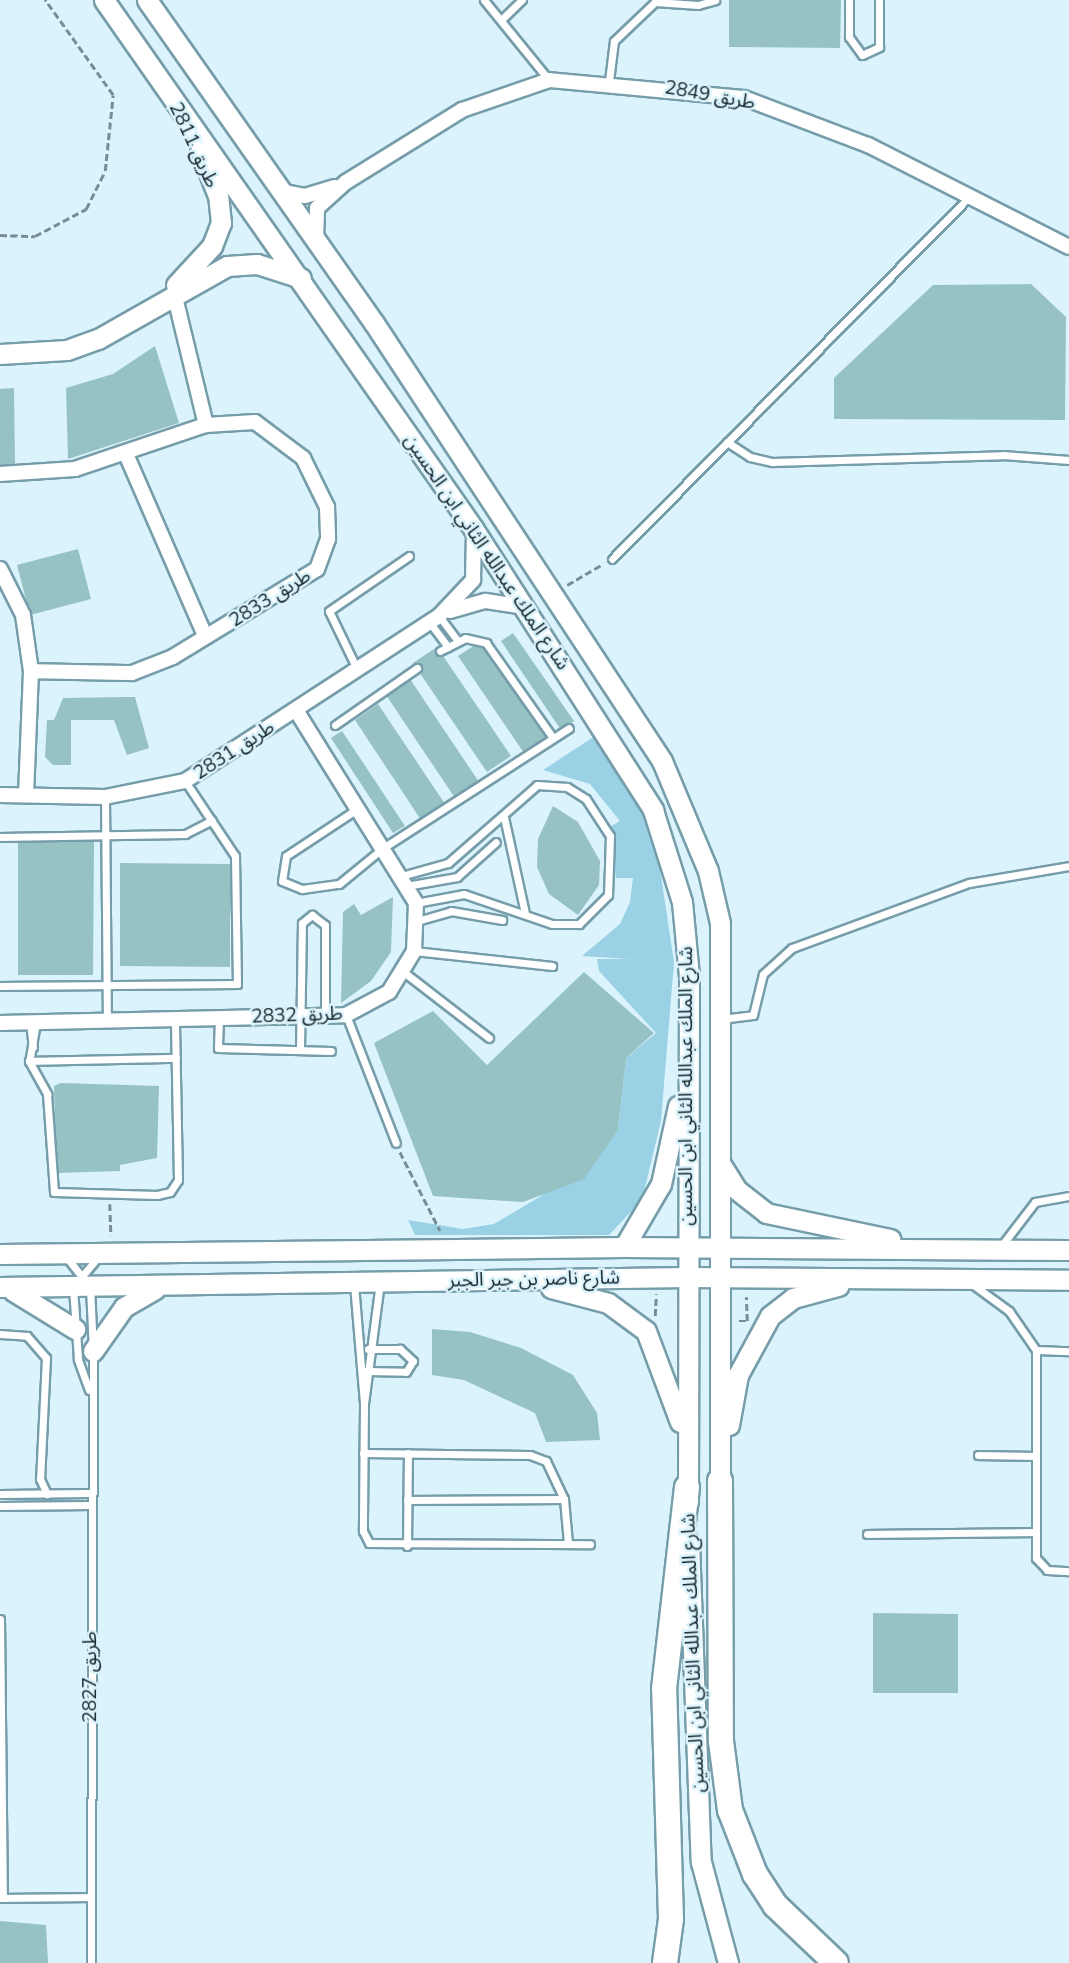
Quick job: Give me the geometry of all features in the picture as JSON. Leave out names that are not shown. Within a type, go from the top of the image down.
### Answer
[{"type":"highway","points":[[720,1481],[721,1741],[730,1810],[755,1874],[775,1905],[836,1963]]},
{"type":"highway","points":[[665,1963],[671,1919],[664,1689],[687,1486]]},
{"type":"main road","name":"شارع الملك عبدالله الثاني ابن الحسين","points":[[104,0],[301,278],[473,528],[635,775],[657,819],[682,902],[687,1063],[687,1486],[701,1850],[709,1911],[728,1963]]},
{"type":"main road","name":"شارع الملك عبدالله الثاني ابن الحسين","points":[[147,0],[316,240],[680,798],[720,923],[720,1481]]},
{"type":"main road","name":"طريق 2811","points":[[157,303],[212,246],[221,223],[208,166],[167,90]]},
{"type":"main road","name":"طريق 2811","points":[[0,354],[68,350],[227,267],[257,264],[301,278]]},
{"type":"main road","points":[[624,1247],[661,1184],[687,1063]]},
{"type":"main road","points":[[721,1165],[737,1190],[766,1213],[943,1249]]},
{"type":"main road","name":"شارع ناصر بن جبر الجبر","points":[[0,1254],[624,1247],[1069,1250]]},
{"type":"main road","name":"شارع ناصر بن جبر الجبر","points":[[1,1287],[81,1282],[159,1286],[687,1277],[1069,1280]]},
{"type":"main road","points":[[480,1280],[569,1290],[634,1319],[660,1356],[687,1447]]},
{"type":"main road","points":[[720,1481],[738,1375],[770,1316],[793,1298],[877,1280]]},
{"type":"main road","points":[[93,1351],[124,1307],[159,1286]]},
{"type":"main road","points":[[1,1287],[42,1303],[75,1329]]},
{"type":"street","name":"طريق 2849","points":[[316,240],[317,208],[346,182],[462,110],[549,80],[609,81],[744,98],[868,145],[1069,247]]},
{"type":"street","name":"طريق 2849","points":[[280,191],[305,196],[346,182]]},
{"type":"street","points":[[174,293],[206,425]]},
{"type":"street","name":"طريق 2833","points":[[0,474],[75,469],[206,425],[255,422],[303,458],[327,507],[328,539],[317,569],[205,636],[132,673],[31,671]]},
{"type":"street","name":"طريق 2833","points":[[126,454],[205,636]]},
{"type":"street","name":"طريق 2831","points":[[0,795],[105,797],[185,781],[434,620],[473,580],[473,528]]},
{"type":"street","points":[[0,569],[23,615],[31,671],[26,795]]},
{"type":"street","name":"طريق 2831","points":[[434,620],[486,601],[523,607]]},
{"type":"street","name":"طريق 2832","points":[[0,1023],[346,1015],[369,1007],[405,973],[414,950],[416,903],[296,710]]},
{"type":"lane","points":[[484,0],[549,80]]},
{"type":"lane","points":[[502,20],[522,0]]},
{"type":"lane","points":[[609,81],[614,41],[656,1],[698,5],[715,0]]},
{"type":"lane","points":[[849,0],[849,37],[863,55],[879,47],[879,0]]},
{"type":"lane","points":[[612,559],[969,197]]},
{"type":"lane","points":[[727,442],[750,457],[772,462],[1003,455],[1069,460]]},
{"type":"lane","points":[[358,670],[329,611],[409,555]]},
{"type":"lane","points":[[434,620],[458,642]]},
{"type":"lane","points":[[434,620],[444,649],[458,642],[486,643],[553,738]]},
{"type":"lane","points":[[334,725],[417,668]]},
{"type":"lane","points":[[357,809],[286,856],[282,881],[302,889],[328,888],[383,848],[569,728]]},
{"type":"lane","points":[[0,986],[237,984],[237,864],[212,820],[185,781]]},
{"type":"lane","points":[[404,881],[447,863],[504,817],[524,792],[552,783],[586,799],[610,836],[612,881],[591,917],[565,925],[464,894],[416,903]]},
{"type":"lane","points":[[105,797],[107,1020]]},
{"type":"lane","points":[[504,817],[524,913]]},
{"type":"lane","points":[[0,837],[191,833],[212,820]]},
{"type":"lane","points":[[404,881],[457,877],[496,842]]},
{"type":"lane","points":[[721,1019],[753,1015],[763,974],[792,948],[970,883],[1069,866]]},
{"type":"lane","points":[[417,921],[451,911],[502,920]]},
{"type":"lane","points":[[300,1049],[302,923],[313,915],[325,925],[325,1016]]},
{"type":"lane","points":[[414,950],[552,966]]},
{"type":"lane","points":[[405,973],[489,1038]]},
{"type":"lane","points":[[346,1015],[396,1143]]},
{"type":"lane","points":[[219,1017],[218,1048],[331,1051]]},
{"type":"lane","points":[[33,1023],[33,1047],[29,1061],[48,1102],[54,1192],[157,1195],[170,1192],[178,1180],[175,1020]]},
{"type":"lane","points":[[29,1061],[176,1058]]},
{"type":"lane","points":[[998,1251],[1035,1202],[1069,1196]]},
{"type":"lane","points":[[58,1254],[81,1282],[103,1253]]},
{"type":"lane","points":[[966,1279],[1009,1311],[1036,1350],[1035,1532],[1040,1565],[1069,1571]]},
{"type":"lane","name":"طريق 2827","points":[[81,1282],[75,1329],[90,1390]]},
{"type":"lane","name":"طريق 2827","points":[[81,1282],[93,1351],[90,1390],[91,1963]]},
{"type":"lane","points":[[380,1282],[368,1349],[364,1405],[363,1531],[369,1543],[407,1546],[590,1544]]},
{"type":"lane","points":[[353,1283],[364,1405]]},
{"type":"lane","points":[[0,1334],[27,1336],[46,1358],[40,1479],[47,1494]]},
{"type":"lane","points":[[368,1349],[400,1349],[412,1361],[406,1372],[368,1371]]},
{"type":"lane","points":[[1036,1350],[1069,1351]]},
{"type":"lane","points":[[363,1453],[530,1455],[545,1461],[564,1499],[568,1543]]},
{"type":"lane","points":[[407,1546],[408,1453]]},
{"type":"lane","points":[[978,1455],[1035,1457]]},
{"type":"lane","points":[[0,1494],[90,1493]]},
{"type":"lane","points":[[407,1500],[564,1499]]},
{"type":"lane","points":[[0,1506],[90,1505]]},
{"type":"lane","points":[[867,1534],[1035,1532]]},
{"type":"lane","points":[[0,1619],[2,1898],[91,1897]]},
{"type":"path","points":[[0,235],[35,236],[86,209],[105,171],[113,95],[45,0]]},
{"type":"path","points":[[549,595],[612,559]]},
{"type":"path","points":[[396,1143],[449,1249]]},
{"type":"shaded area","points":[[598,734],[640,804],[657,849],[674,962],[661,1121],[642,1200],[609,1235],[415,1235],[408,1220],[463,1229],[494,1224],[566,1181],[618,1130],[626,1058],[656,1033],[599,971],[597,959],[630,959],[582,956],[620,924],[630,902],[633,878],[616,878],[608,828],[620,821],[590,784],[543,770]]},
{"type":"building","points":[[729,0],[841,0],[840,48],[729,47]]},
{"type":"building","points":[[1031,284],[1066,317],[1065,420],[834,419],[834,378],[933,285]]},
{"type":"building","points":[[155,346],[179,423],[68,459],[66,388],[113,374]]},
{"type":"building","points":[[14,388],[15,465],[0,465],[0,389]]},
{"type":"building","points":[[78,549],[91,599],[30,615],[17,565]]},
{"type":"building","points":[[513,633],[574,721],[561,730],[501,641]]},
{"type":"building","points":[[481,641],[547,738],[524,753],[458,656]]},
{"type":"building","points":[[437,647],[511,756],[487,772],[413,663]]},
{"type":"building","points":[[410,679],[479,782],[455,798],[386,695]]},
{"type":"building","points":[[135,697],[149,748],[127,755],[114,720],[71,720],[71,765],[53,765],[45,757],[47,720],[54,720],[63,698]]},
{"type":"building","points":[[378,704],[445,804],[421,820],[355,720]]},
{"type":"building","points":[[342,731],[405,826],[393,833],[331,738]]},
{"type":"building","points":[[553,806],[578,822],[600,861],[599,885],[578,915],[549,894],[537,867],[538,839]]},
{"type":"building","points":[[18,838],[94,838],[93,975],[18,975]]},
{"type":"building","points":[[120,863],[230,864],[230,967],[120,966]]},
{"type":"building","points":[[393,897],[391,952],[371,981],[341,1003],[343,912],[354,904],[361,915]]},
{"type":"building","points":[[584,972],[654,1033],[626,1058],[618,1130],[584,1179],[523,1202],[433,1196],[374,1043],[433,1011],[487,1065]]},
{"type":"building","points":[[61,1083],[159,1086],[157,1158],[120,1165],[120,1171],[56,1173],[54,1086]]},
{"type":"building","points":[[432,1329],[470,1332],[521,1348],[573,1375],[597,1413],[600,1440],[546,1442],[535,1413],[464,1380],[432,1375]]},
{"type":"building","points":[[873,1613],[958,1614],[958,1693],[873,1693]]},
{"type":"building","points":[[0,1921],[46,1925],[48,1963],[0,1963]]}]
